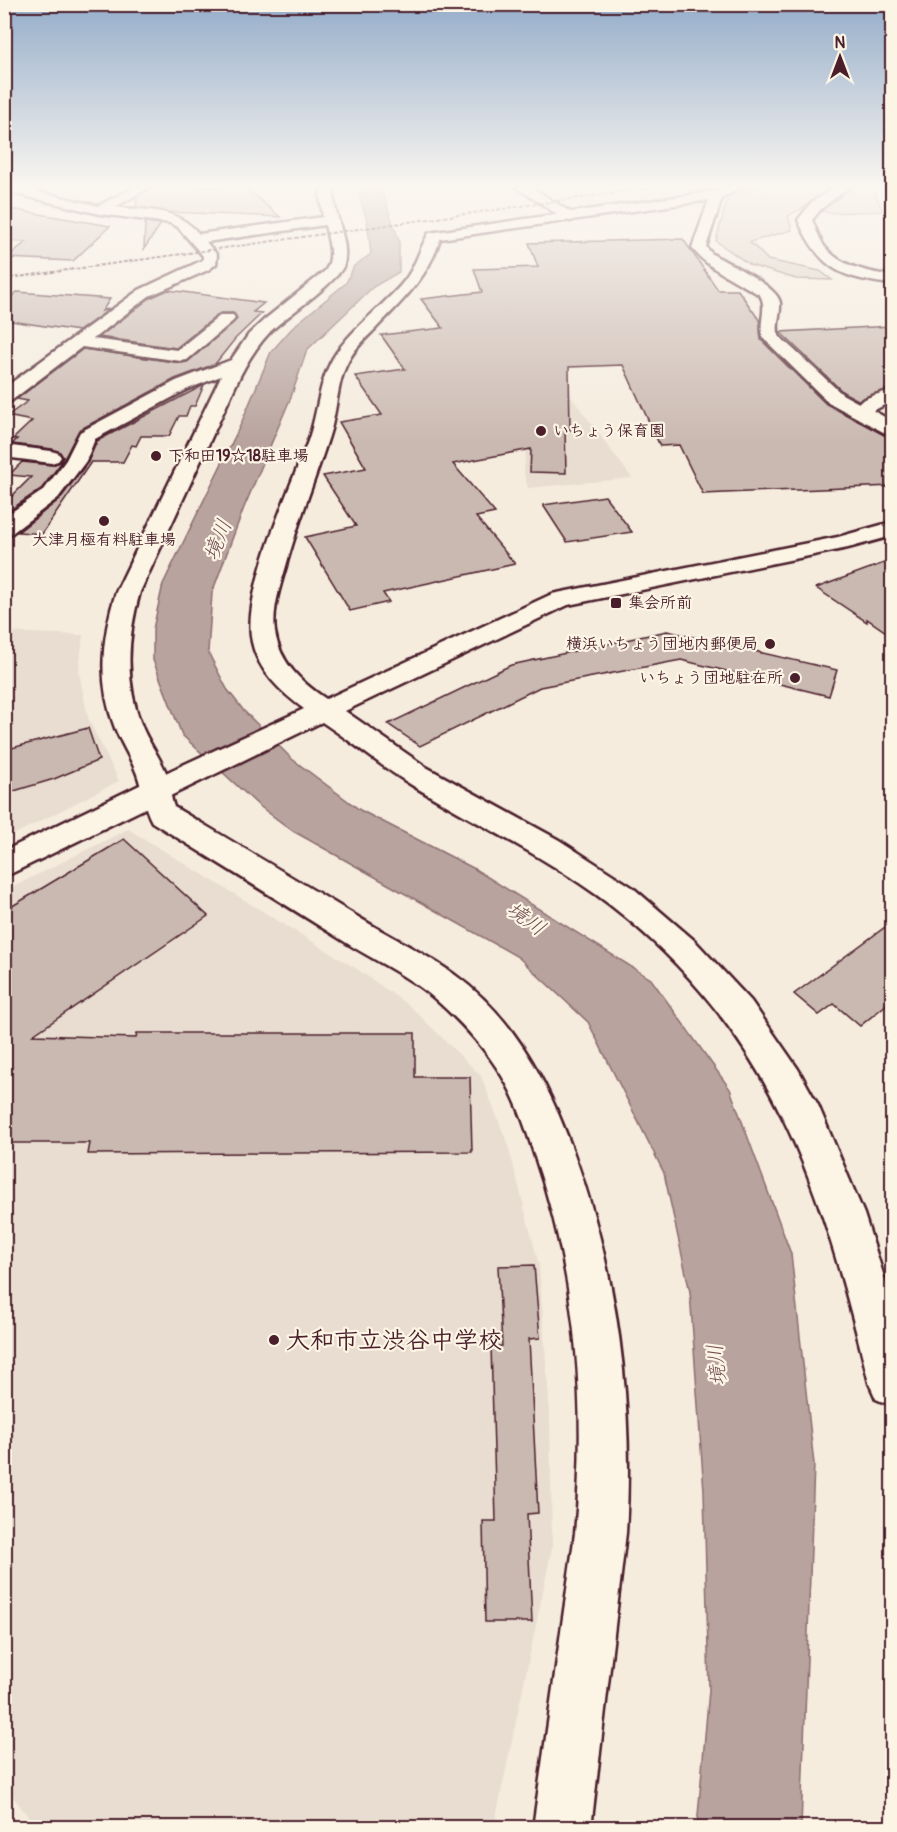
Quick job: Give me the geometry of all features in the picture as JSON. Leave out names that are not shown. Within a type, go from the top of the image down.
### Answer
[{"type":"street","points":[[4,397],[144,293],[191,272]]},
{"type":"street","points":[[167,785],[150,770],[127,723],[117,680],[116,639],[122,601],[136,568],[237,364],[262,330],[330,272]]},
{"type":"street","points":[[419,272],[409,287],[340,358],[321,431],[284,530],[263,607],[263,637],[269,656],[312,717],[527,835],[588,872],[648,916],[702,968],[743,1016],[804,1116],[843,1213],[877,1321],[892,1383]]},
{"type":"street","points":[[733,272],[766,292],[772,302],[768,328],[771,338],[834,398],[892,429]]},
{"type":"street","points":[[854,272],[892,280]]},
{"type":"street","points":[[80,342],[181,356],[227,318]]},
{"type":"street","points":[[4,528],[51,494],[76,461],[87,436],[182,385],[237,364]]},
{"type":"street","points":[[858,411],[880,399],[892,396]]},
{"type":"street","points":[[4,451],[51,458]]},
{"type":"street","points":[[4,865],[167,785],[561,599],[840,543],[892,529]]},
{"type":"street","points":[[167,785],[157,807],[163,814],[443,985],[482,1021],[510,1056],[542,1122],[567,1187],[588,1268],[600,1363],[604,1465],[598,1553],[562,1827]]},
{"type":"shaded area","points":[[775,272],[822,272],[832,280],[796,279]]},
{"type":"shaded area","points":[[549,367],[632,478],[528,488],[524,473],[530,389]]},
{"type":"shaded area","points":[[5,632],[83,635],[79,672],[88,718],[119,781],[5,839]]},
{"type":"shaded area","name":"大和市立渋谷中学校","points":[[128,829],[357,969],[411,1007],[481,1076],[508,1145],[539,1265],[550,1415],[552,1548],[494,1827],[36,1827],[5,1786],[5,891]]},
{"type":"water","name":"境川","points":[[351,272],[398,272],[373,287],[307,350],[291,397],[243,510],[212,593],[208,652],[227,689],[244,711],[292,759],[360,810],[473,868],[651,979],[730,1089],[791,1254],[814,1464],[801,1827],[697,1827],[709,1690],[704,1491],[690,1292],[664,1173],[588,1022],[518,957],[293,831],[258,805],[182,735],[153,660],[153,629],[163,584],[240,426],[271,352],[294,326],[346,283]]},
{"type":"building","points":[[475,272],[706,272],[718,290],[738,290],[760,321],[761,340],[826,404],[892,437],[892,486],[703,494],[679,445],[660,446],[623,365],[569,367],[570,430],[565,429],[566,473],[530,472],[531,449],[453,464],[495,513],[476,517],[515,564],[383,593],[389,602],[350,611],[305,537],[356,526],[323,476],[366,468],[339,422],[382,415],[355,376],[405,369],[381,335],[443,328],[421,299],[482,292]]},
{"type":"building","points":[[168,290],[264,303],[253,312],[262,313],[235,339],[215,364],[175,379],[79,430],[64,459],[42,488],[4,514],[4,504],[31,477],[9,475],[22,462],[52,465],[60,462],[63,457],[60,452],[52,449],[12,444],[17,439],[13,439],[32,421],[7,416],[28,401],[17,399],[83,349],[187,362],[237,319],[233,313],[220,313],[176,348],[99,337],[150,298]]},
{"type":"building","points":[[17,292],[110,299],[102,311],[111,308],[79,331],[4,320],[4,304]]},
{"type":"building","points":[[892,326],[892,388],[858,400],[843,392],[780,332]]},
{"type":"building","points":[[204,385],[195,406],[190,406],[186,416],[179,416],[169,436],[141,436],[136,446],[132,445],[123,462],[91,462],[42,534],[18,532],[60,499],[88,462],[97,441]]},
{"type":"building","points":[[605,496],[632,532],[567,542],[543,505]]},
{"type":"building","points":[[892,560],[892,636],[816,588]]},
{"type":"building","points":[[667,631],[837,670],[829,696],[681,660],[540,687],[420,746],[388,724],[511,665]]},
{"type":"building","points":[[88,728],[99,760],[54,779],[4,794],[4,750]]},
{"type":"building","points":[[124,839],[208,916],[33,1035],[136,1038],[137,1033],[415,1033],[415,1077],[470,1077],[472,1152],[88,1154],[90,1143],[4,1143],[4,911]]},
{"type":"building","points":[[892,922],[892,1000],[860,1026],[834,1004],[819,1015],[794,994]]},
{"type":"building","points":[[534,1265],[540,1338],[529,1339],[538,1513],[527,1514],[532,1622],[485,1622],[483,1521],[496,1521],[491,1346],[502,1346],[498,1266]]},
{"type":"railway","points":[[4,279],[50,272]]},
{"type":"place","name":"いちょう保育園","points":[[541,431]]},
{"type":"place","name":"下和田19☆18駐車場","points":[[156,456]]},
{"type":"place","name":"大津月極有料駐車場","points":[[104,521]]},
{"type":"place","name":"集会所前","points":[[616,603]]},
{"type":"place","name":"横浜いちょう団地内郵便局","points":[[770,644]]},
{"type":"place","name":"いちょう団地駐在所","points":[[795,678]]},
{"type":"place","name":"大和市立渋谷中学校","points":[[274,1340]]}]
